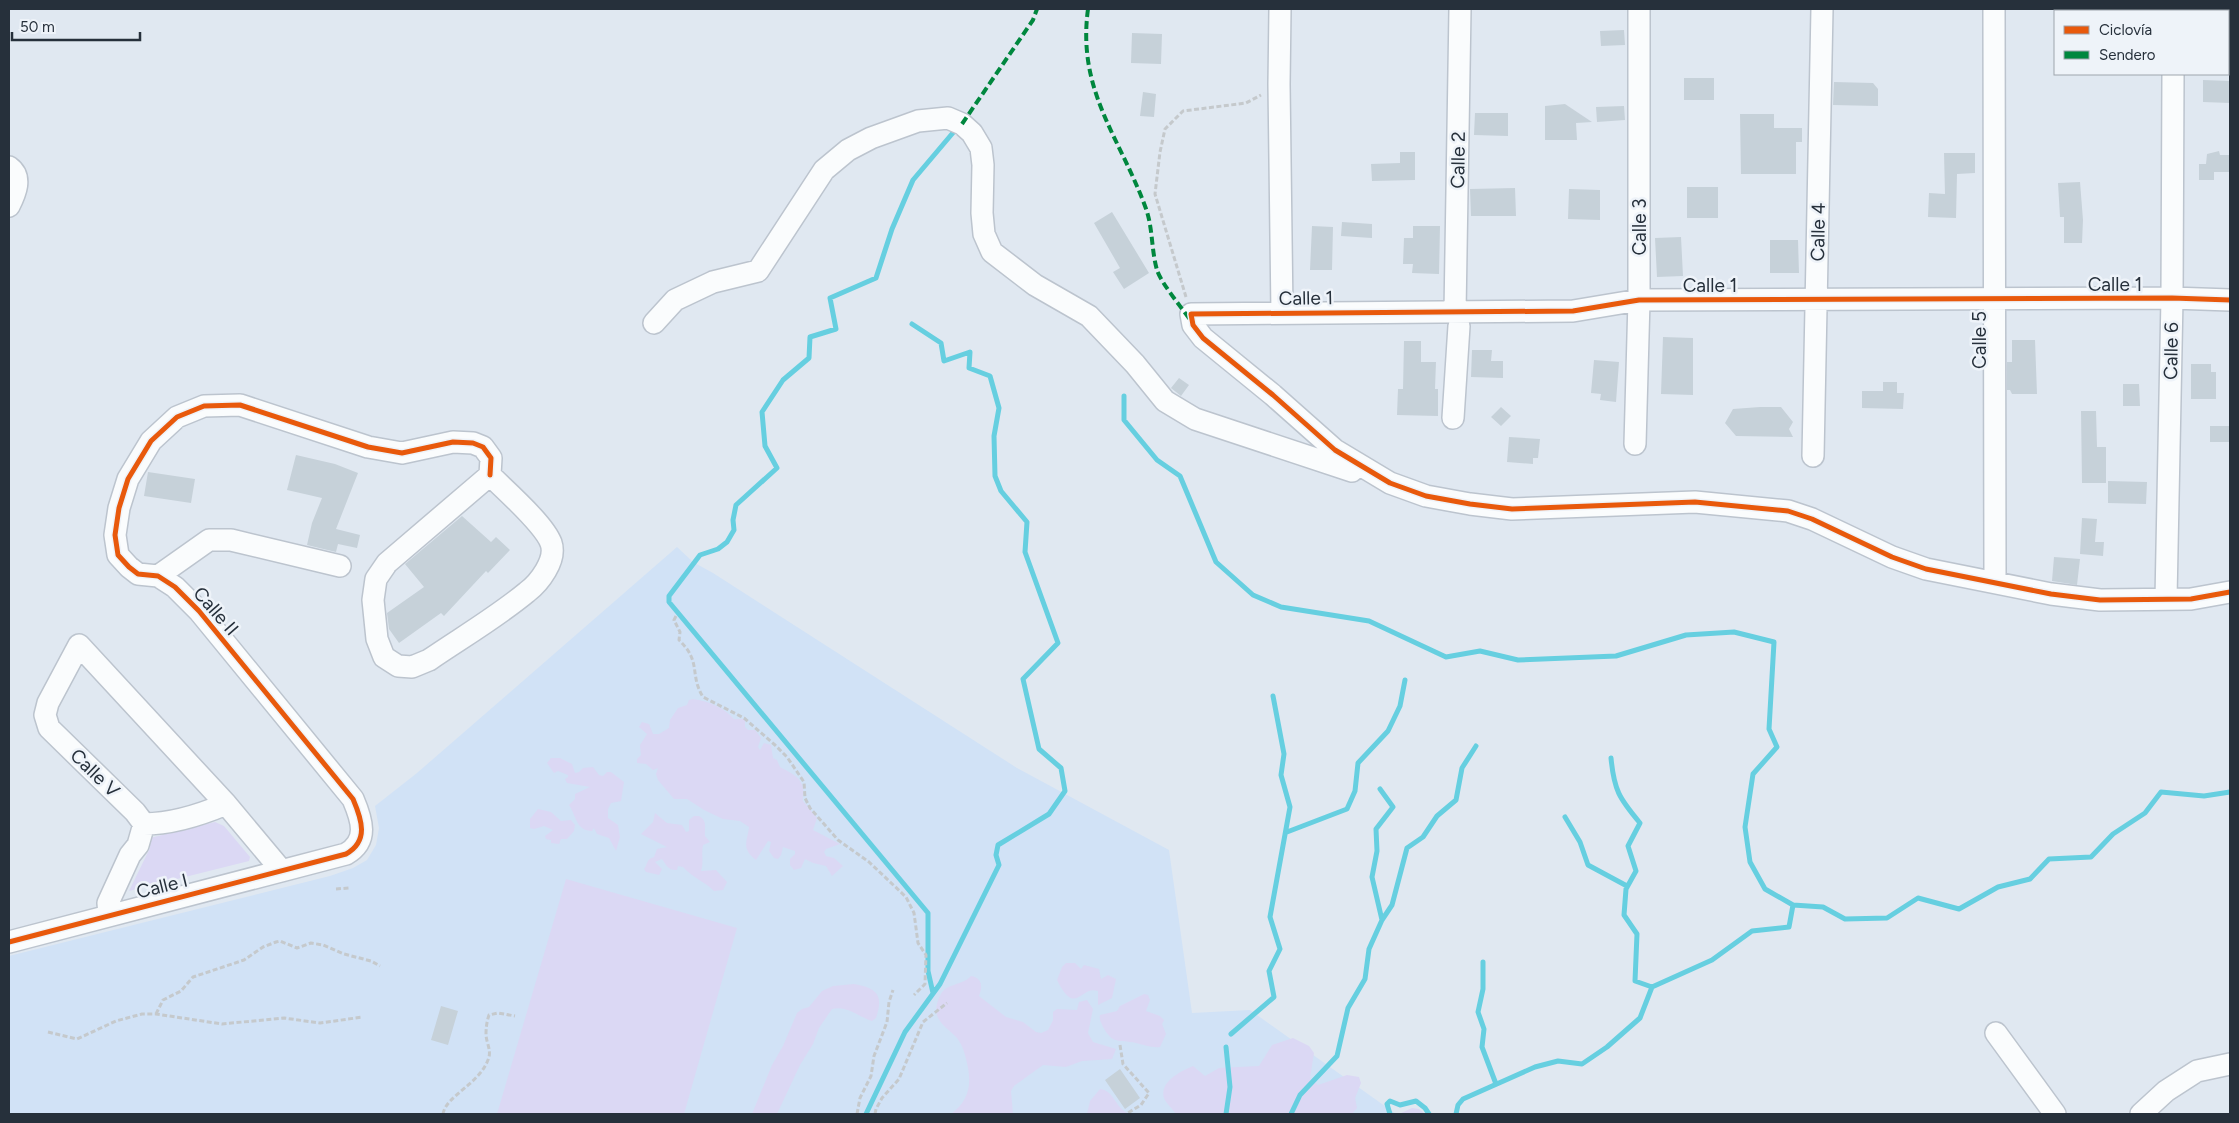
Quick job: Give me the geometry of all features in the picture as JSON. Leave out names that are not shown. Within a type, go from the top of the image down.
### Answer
[{"type":"street","points":[[1280,9],[1282,313]]},
{"type":"street","name":"Calle 2","points":[[1453,418],[1457,319],[1460,9]]},
{"type":"street","name":"Calle 3","points":[[1634,444],[1639,300],[1638,9]]},
{"type":"street","name":"Calle 4","points":[[1813,456],[1822,9]]},
{"type":"street","name":"Calle 5","points":[[1994,9],[1994,581]]},
{"type":"street","name":"Calle 6","points":[[2166,599],[2172,298],[2173,75]]},
{"type":"street","points":[[654,323],[675,300],[712,282],[758,271],[824,170],[848,150],[878,135],[918,121],[948,118],[962,124],[972,133],[981,148],[984,234],[992,252],[1035,285],[1089,316],[1135,364],[1165,401],[1195,419],[1426,496],[1470,504],[1512,509],[1695,502],[1788,511],[1812,519],[1892,557],[1926,569],[2078,599],[2191,599],[2230,592]]},
{"type":"street","points":[[9,167],[14,170],[17,180],[16,192],[9,206]]},
{"type":"street","name":"Calle 1","points":[[1192,314],[1333,313],[1384,323],[1457,319],[1512,323],[1639,300],[2172,298],[2230,300]]},
{"type":"street","points":[[1192,314],[1193,325],[1202,338],[1273,395],[1335,450],[1390,483]]},
{"type":"street","name":"Calle II","points":[[324,861],[346,854],[358,845],[362,829],[360,816],[353,799],[198,611],[175,587],[158,576],[138,574],[118,555],[115,535],[119,508],[128,479],[151,441],[176,417],[204,406],[240,405],[368,447],[402,453],[453,442],[473,443],[483,447],[491,458],[490,475]]},
{"type":"street","points":[[490,475],[544,531],[552,545],[544,573],[528,592],[429,660],[412,667],[398,666],[384,657],[377,639],[372,600],[376,580],[387,563],[490,475]]},
{"type":"street","points":[[158,576],[209,540],[231,540],[340,566]]},
{"type":"street","name":"Calle V","points":[[144,824],[135,812],[49,728],[45,715],[48,704],[79,645],[226,804]]},
{"type":"street","points":[[108,915],[108,902],[130,855],[138,845],[144,824],[158,824],[209,811],[226,804],[282,871]]},
{"type":"street","name":"Calle I","points":[[9,942],[324,861]]},
{"type":"street","points":[[1996,1033],[2054,1114]]},
{"type":"street","points":[[2141,1114],[2166,1091],[2197,1072],[2230,1064]]},
{"type":"path","points":[[1192,314],[1155,194],[1165,129],[1183,111],[1246,103],[1279,84]]},
{"type":"path","points":[[676,616],[674,620],[680,632],[679,640],[689,650],[693,659],[695,680],[703,697],[744,718],[787,757],[804,782],[805,798],[814,812],[838,840],[869,862],[902,892],[910,903],[915,917],[918,943],[926,955],[926,984],[914,995]]},
{"type":"path","points":[[336,889],[349,888]]},
{"type":"path","points":[[156,1014],[163,1000],[181,991],[193,977],[244,960],[263,947],[280,941],[297,948],[311,943],[323,945],[344,954],[371,961],[380,966]]},
{"type":"path","points":[[857,1114],[860,1098],[871,1076],[874,1056],[886,1022],[893,990]]},
{"type":"path","points":[[875,1114],[882,1098],[899,1079],[923,1022],[947,1002]]},
{"type":"path","points":[[443,1114],[451,1098],[460,1094],[478,1077],[489,1058],[490,1048],[486,1036],[489,1015],[498,1013],[515,1016]]},
{"type":"path","points":[[48,1032],[77,1039],[116,1021],[142,1014],[156,1014],[222,1024],[284,1018],[320,1023],[363,1017]]},
{"type":"path","points":[[1120,1045],[1123,1064],[1148,1093],[1141,1104],[1126,1114]]},
{"type":"shaded area","points":[[677,547],[693,562],[1017,768],[1169,850],[1192,1013],[1250,1010],[1396,1114],[9,1114],[9,956],[330,876],[353,868],[367,860],[376,845],[379,828],[375,806],[417,773]]},
{"type":"shaded area","points":[[689,700],[705,701],[716,706],[734,719],[745,719],[745,727],[748,730],[755,730],[761,738],[758,747],[760,750],[764,743],[771,745],[773,758],[777,760],[780,767],[800,781],[803,790],[803,801],[817,818],[813,830],[840,844],[826,849],[824,852],[826,856],[834,858],[843,866],[832,876],[826,866],[805,859],[801,868],[794,870],[790,865],[790,859],[795,854],[795,851],[783,847],[778,859],[774,858],[769,851],[771,842],[768,841],[756,860],[746,848],[749,827],[740,821],[723,819],[687,799],[674,799],[658,780],[656,774],[658,768],[653,770],[646,764],[637,763],[637,759],[641,755],[640,745],[647,734],[639,727],[642,722],[649,724],[653,734],[659,734],[669,728],[670,720],[678,708],[687,705]]},
{"type":"shaded area","points":[[551,758],[560,758],[572,764],[575,773],[583,768],[593,767],[599,775],[603,776],[607,772],[611,772],[624,782],[621,801],[611,803],[608,809],[608,818],[618,825],[620,837],[616,851],[609,838],[597,834],[594,828],[592,831],[583,828],[577,822],[569,805],[575,799],[575,794],[590,787],[567,783],[565,779],[568,775],[558,771],[554,773],[547,763]]},
{"type":"shaded area","points":[[538,809],[551,812],[561,821],[571,820],[575,825],[574,831],[567,839],[561,839],[559,844],[551,843],[551,840],[546,839],[545,836],[553,830],[544,826],[534,829],[530,828],[530,819]]},
{"type":"shaded area","points":[[655,813],[667,823],[682,825],[686,832],[689,831],[689,820],[694,816],[699,816],[704,820],[705,836],[710,842],[703,845],[701,871],[716,870],[727,882],[723,890],[714,891],[683,867],[678,866],[677,870],[670,869],[662,859],[655,862],[662,869],[659,875],[646,872],[644,869],[648,860],[654,857],[657,849],[667,847],[641,834],[653,822]]},
{"type":"shaded area","points":[[215,822],[224,826],[250,857],[249,861],[129,891],[150,848],[150,838]]},
{"type":"shaded area","points":[[566,879],[737,928],[684,1114],[497,1114]]},
{"type":"shaded area","points":[[1066,963],[1075,963],[1081,969],[1084,965],[1099,969],[1101,979],[1108,975],[1116,979],[1112,998],[1098,1005],[1098,991],[1092,990],[1078,998],[1069,997],[1057,980],[1062,967]]},
{"type":"shaded area","points":[[971,976],[981,983],[979,996],[1006,1017],[1023,1022],[1036,1032],[1041,1033],[1048,1030],[1053,1020],[1053,1012],[1057,1009],[1077,1010],[1079,1002],[1087,1000],[1093,1009],[1088,1033],[1093,1042],[1116,1049],[1112,1059],[1082,1061],[1066,1067],[1043,1065],[1014,1086],[1011,1091],[1013,1114],[951,1114],[962,1103],[968,1092],[969,1078],[965,1053],[961,1044],[938,1018],[936,1013],[937,1006],[942,992]]},
{"type":"shaded area","points":[[854,984],[873,990],[877,994],[879,1004],[876,1018],[872,1021],[842,1008],[832,1009],[819,1028],[813,1044],[800,1065],[777,1114],[752,1114],[772,1065],[783,1046],[797,1013],[809,1007],[822,991],[833,986]]},
{"type":"shaded area","points":[[1144,994],[1148,995],[1150,1000],[1146,1011],[1160,1016],[1164,1020],[1162,1024],[1166,1034],[1160,1047],[1151,1047],[1113,1039],[1100,1021],[1100,1015],[1117,1011],[1120,1006]]},
{"type":"shaded area","points":[[1293,1038],[1309,1046],[1314,1053],[1310,1078],[1318,1085],[1347,1075],[1359,1077],[1361,1083],[1355,1098],[1357,1108],[1352,1114],[1176,1114],[1164,1098],[1163,1092],[1168,1082],[1188,1068],[1193,1066],[1205,1076],[1219,1068],[1259,1066],[1272,1045]]},
{"type":"shaded area","points":[[1100,1089],[1109,1093],[1120,1107],[1129,1114],[1087,1114],[1090,1101]]},
{"type":"shaded area","points":[[1412,1108],[1419,1109],[1425,1114],[1399,1114]]},
{"type":"building","points":[[1624,30],[1625,45],[1601,46],[1600,31]]},
{"type":"building","points":[[1132,33],[1162,34],[1161,64],[1131,63]]},
{"type":"building","points":[[1684,78],[1714,78],[1714,100],[1684,100]]},
{"type":"building","points":[[2203,80],[2230,81],[2230,103],[2203,102]]},
{"type":"building","points":[[1834,82],[1873,83],[1878,89],[1878,106],[1833,105]]},
{"type":"building","points":[[1143,92],[1156,94],[1154,117],[1140,116]]},
{"type":"building","points":[[1565,104],[1592,122],[1576,123],[1577,140],[1545,140],[1545,106]]},
{"type":"building","points":[[1624,106],[1625,120],[1597,122],[1596,107]]},
{"type":"building","points":[[1475,113],[1508,113],[1508,136],[1474,135]]},
{"type":"building","points":[[1740,114],[1774,114],[1774,128],[1802,128],[1802,142],[1796,142],[1796,174],[1741,174]]},
{"type":"building","points":[[2219,151],[2220,155],[2230,155],[2230,172],[2214,172],[2214,180],[2199,180],[2199,164],[2206,164],[2207,154]]},
{"type":"building","points":[[1400,152],[1415,152],[1415,180],[1372,181],[1371,164],[1400,163]]},
{"type":"building","points":[[1944,153],[1975,153],[1975,173],[1957,174],[1956,218],[1928,217],[1929,193],[1945,194]]},
{"type":"building","points":[[2080,182],[2083,220],[2082,243],[2064,243],[2064,217],[2060,217],[2058,183]]},
{"type":"building","points":[[1687,187],[1718,187],[1718,218],[1687,218]]},
{"type":"building","points":[[1515,188],[1516,216],[1471,216],[1470,189]]},
{"type":"building","points":[[1569,189],[1600,190],[1600,220],[1568,219]]},
{"type":"building","points":[[1112,212],[1149,273],[1124,289],[1113,272],[1120,268],[1094,223]]},
{"type":"building","points":[[1342,222],[1372,224],[1372,238],[1341,236]]},
{"type":"building","points":[[1312,226],[1333,227],[1332,270],[1310,270]]},
{"type":"building","points":[[1413,226],[1440,226],[1439,274],[1412,273],[1413,264],[1403,264],[1404,238],[1413,238]]},
{"type":"building","points":[[1681,237],[1683,276],[1657,277],[1655,238]]},
{"type":"building","points":[[1770,240],[1798,240],[1799,273],[1770,273]]},
{"type":"building","points":[[1663,337],[1693,338],[1693,395],[1661,394]]},
{"type":"building","points":[[2012,340],[2035,340],[2037,394],[2012,394],[2010,390],[2007,390],[2007,362],[2012,362]]},
{"type":"building","points":[[1404,341],[1421,341],[1421,362],[1436,362],[1435,389],[1438,389],[1438,416],[1397,415],[1398,389],[1403,389]]},
{"type":"building","points":[[1472,350],[1492,350],[1491,361],[1503,361],[1503,378],[1471,377]]},
{"type":"building","points":[[1594,360],[1619,362],[1616,402],[1600,400],[1601,394],[1591,393]]},
{"type":"building","points":[[2191,364],[2211,364],[2211,372],[2216,372],[2216,399],[2191,399]]},
{"type":"building","points":[[1179,378],[1189,385],[1181,396],[1171,388]]},
{"type":"building","points":[[1883,382],[1897,382],[1897,393],[1904,393],[1903,409],[1862,408],[1862,391],[1883,391]]},
{"type":"building","points":[[2123,384],[2139,384],[2140,406],[2123,406]]},
{"type":"building","points":[[1501,407],[1511,416],[1501,426],[1491,417]]},
{"type":"building","points":[[1781,407],[1793,422],[1789,429],[1793,437],[1736,436],[1725,423],[1733,409]]},
{"type":"building","points":[[2081,411],[2096,411],[2097,447],[2106,447],[2106,483],[2082,483]]},
{"type":"building","points":[[2210,426],[2230,426],[2230,442],[2210,442]]},
{"type":"building","points":[[1509,437],[1540,439],[1538,458],[1533,458],[1533,464],[1507,462]]},
{"type":"building","points":[[296,455],[335,464],[358,473],[336,529],[360,535],[357,548],[338,544],[336,552],[307,545],[312,523],[322,498],[287,490]]},
{"type":"building","points":[[148,472],[195,479],[191,503],[144,496]]},
{"type":"building","points":[[2108,481],[2147,482],[2146,504],[2108,503]]},
{"type":"building","points":[[462,516],[491,542],[496,537],[510,550],[488,573],[486,571],[444,616],[441,613],[399,643],[389,629],[387,613],[424,587],[405,564]]},
{"type":"building","points":[[2082,518],[2097,519],[2095,542],[2104,542],[2103,556],[2080,554]]},
{"type":"building","points":[[2054,557],[2080,559],[2077,585],[2052,581]]},
{"type":"building","points":[[441,1006],[458,1011],[448,1045],[431,1040]]},
{"type":"building","points":[[1120,1069],[1140,1098],[1125,1109],[1105,1080]]},
{"type":"waterway","points":[[933,993],[928,971],[928,913],[669,602],[669,596],[700,555],[718,549],[727,542],[734,530],[733,520],[736,505],[777,468],[765,446],[762,412],[783,380],[809,358],[810,337],[836,329],[830,298],[876,278],[892,229],[913,180],[957,128]]},
{"type":"waterway","points":[[866,1114],[905,1032],[940,984],[999,865],[996,855],[998,845],[1049,814],[1065,791],[1061,768],[1039,749],[1023,679],[1058,643],[1025,552],[1027,522],[1001,491],[995,476],[994,436],[999,408],[990,376],[969,368],[970,352],[944,361],[941,343],[912,324]]},
{"type":"waterway","points":[[1124,396],[1124,420],[1157,460],[1180,476],[1216,562],[1253,595],[1281,607],[1369,621],[1446,657],[1480,651],[1518,660],[1616,656],[1686,635],[1734,632],[1774,642],[1769,729],[1777,747],[1753,774],[1745,827],[1750,862],[1765,889],[1793,905],[1789,927],[1752,931],[1712,960],[1652,987],[1640,1018],[1607,1047],[1582,1064],[1558,1061],[1535,1067],[1463,1099],[1458,1105],[1456,1114]]},
{"type":"waterway","points":[[1287,832],[1347,809],[1355,791],[1358,763],[1388,731],[1400,706],[1405,680]]},
{"type":"waterway","points":[[1231,1034],[1274,997],[1269,971],[1280,949],[1270,917],[1290,807],[1281,775],[1284,754],[1273,696]]},
{"type":"waterway","points":[[1291,1114],[1300,1095],[1337,1056],[1348,1008],[1365,979],[1369,949],[1382,920],[1392,905],[1407,848],[1423,837],[1437,816],[1456,800],[1462,768],[1476,746]]},
{"type":"waterway","points":[[1611,758],[1616,786],[1622,800],[1640,823],[1628,846],[1636,871],[1626,889],[1624,915],[1637,934],[1635,981],[1652,987]]},
{"type":"waterway","points":[[1380,789],[1393,807],[1376,829],[1377,851],[1372,877],[1382,920]]},
{"type":"waterway","points":[[1793,905],[1823,907],[1845,919],[1887,918],[1918,898],[1959,909],[1998,887],[2030,879],[2049,859],[2091,857],[2113,834],[2145,813],[2161,792],[2204,796],[2230,792]]},
{"type":"waterway","points":[[1565,817],[1580,842],[1588,865],[1627,886]]},
{"type":"waterway","points":[[1483,962],[1483,989],[1478,1012],[1484,1029],[1482,1047],[1496,1084]]},
{"type":"waterway","points":[[1226,1047],[1230,1087],[1226,1114]]},
{"type":"waterway","points":[[1390,1114],[1387,1104],[1390,1101],[1400,1105],[1416,1101],[1429,1114]]},
{"type":"marked path","points":[[962,124],[1033,20],[1037,9]]},
{"type":"marked path","points":[[1088,9],[1086,38],[1094,88],[1148,214],[1155,262],[1159,275],[1191,321]]},
{"type":"cycle path","points":[[2230,300],[2172,298],[1639,300],[1573,311],[1191,314],[1193,325],[1203,338],[1273,395],[1335,450],[1390,483],[1426,496],[1512,509],[1695,502],[1788,511],[1812,519],[1892,557],[1926,569],[2051,594],[2100,600],[2191,599],[2230,592]]},
{"type":"cycle path","points":[[9,942],[346,854],[353,849],[361,836],[361,822],[353,799],[199,611],[175,587],[158,576],[138,574],[118,555],[115,535],[119,508],[128,479],[151,441],[177,417],[204,406],[240,405],[368,447],[402,453],[453,442],[473,443],[483,447],[491,458],[490,475]]}]
